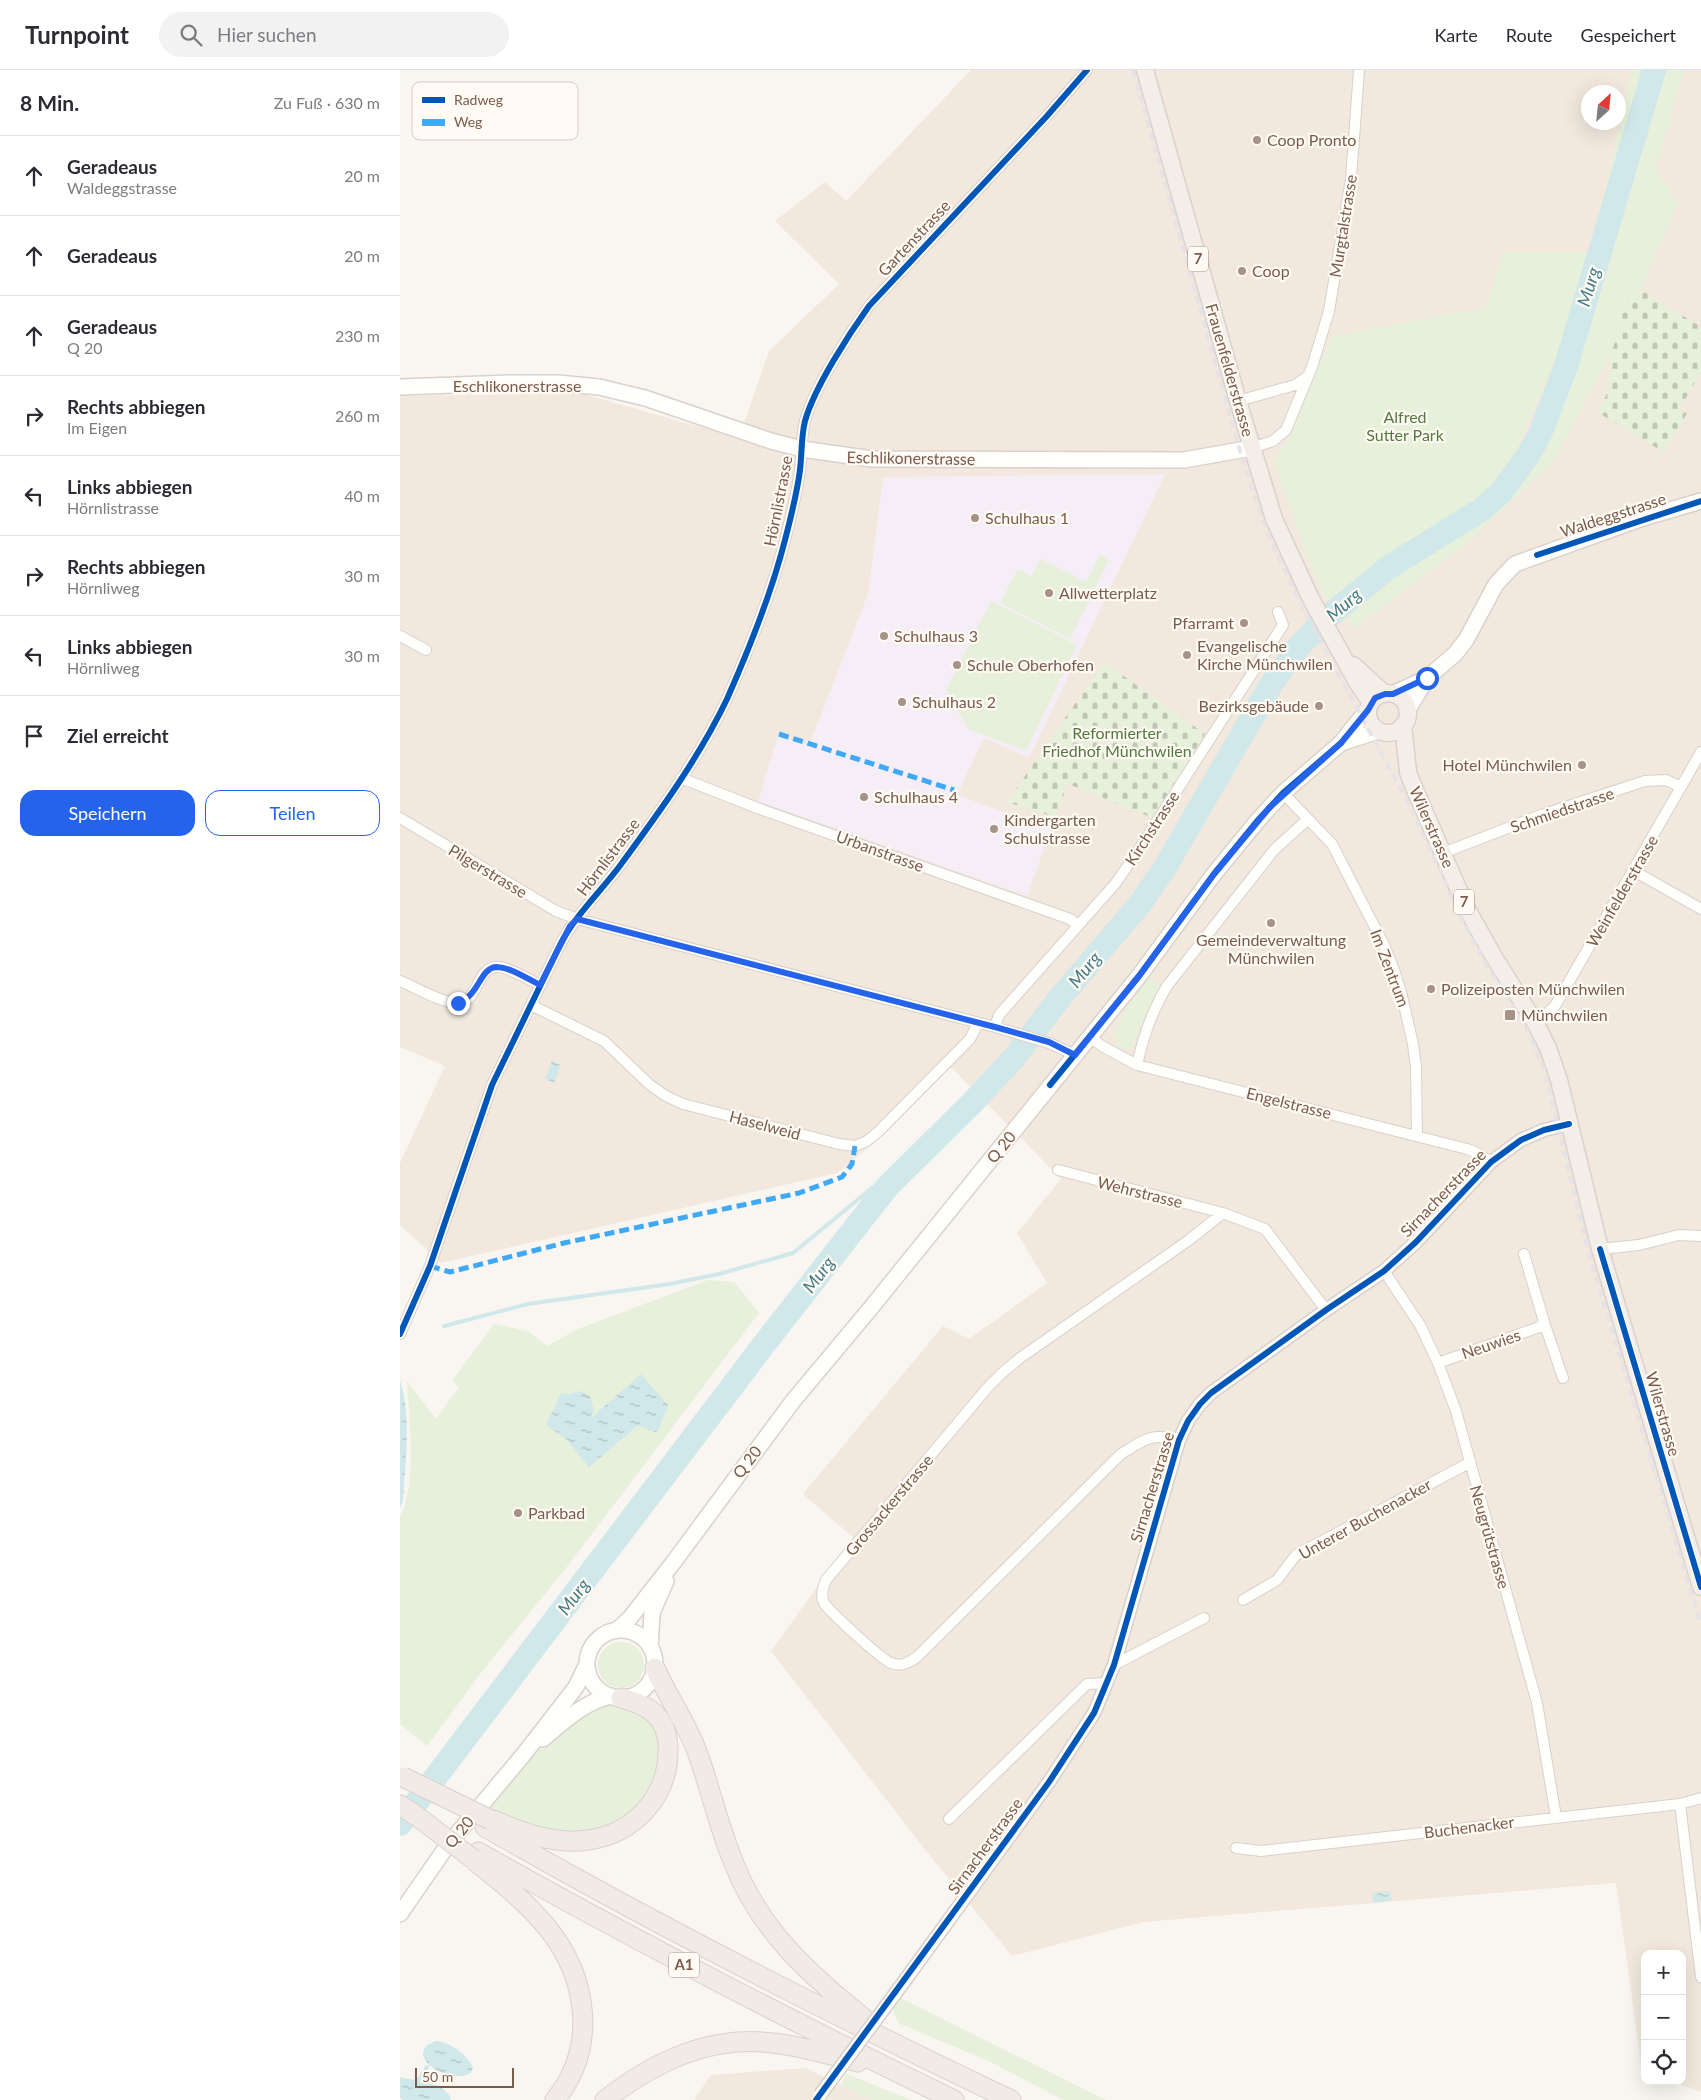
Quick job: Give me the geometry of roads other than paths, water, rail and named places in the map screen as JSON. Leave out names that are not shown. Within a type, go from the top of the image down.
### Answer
[{"type":"highway","name":"A1","points":[[655,1668],[691,1737],[732,1860],[759,1913],[782,1944],[811,1974],[900,2046]]},
{"type":"highway","name":"A1","points":[[489,1824],[556,1840],[581,1841],[609,1835],[623,1829],[639,1817],[654,1800],[661,1787],[668,1764],[668,1743],[663,1726],[654,1713],[639,1703],[616,1697]]},
{"type":"highway","name":"A1","points":[[401,1777],[489,1824],[670,1930],[1012,2100]]},
{"type":"highway","name":"A1","points":[[400,1805],[476,1856],[662,1954],[954,2100]]},
{"type":"highway","name":"A1","points":[[476,1856],[547,1928],[567,1958],[579,1988],[584,2022],[581,2047],[570,2079],[555,2100]]},
{"type":"highway","name":"A1","points":[[605,2100],[633,2079],[663,2062],[703,2047],[728,2042],[755,2041],[790,2045],[894,2071]]},
{"type":"main road","name":"Frauenfelderstrasse","points":[[1145,70],[1238,401],[1274,519],[1311,599],[1346,658],[1370,706]]},
{"type":"main road","name":"Eschlikonerstrasse","points":[[400,387],[511,382],[558,383],[599,387],[645,398],[770,441],[802,449],[872,459],[1054,458],[1147,461],[1184,460],[1252,448]]},
{"type":"main road","name":"Waldeggstrasse","points":[[1389,694],[1427,678],[1455,654],[1466,640],[1491,592],[1505,573],[1515,564],[1642,518],[1700,501]]},
{"type":"main road","name":"Frauenfelderstrasse","points":[[1346,658],[1389,694]]},
{"type":"main road","name":"Waldeggstrasse","points":[[1405,718],[1427,678]]},
{"type":"main road","points":[[1389,694],[1403,701],[1405,718],[1395,732],[1381,732],[1370,722],[1370,706],[1379,695],[1389,694]]},
{"type":"main road","name":"Q 20","points":[[400,1914],[447,1846],[524,1754],[576,1687],[588,1664],[590,1652],[597,1640],[617,1630],[630,1618],[794,1401],[1139,976],[1214,874],[1259,819],[1283,794],[1341,743],[1370,706]]},
{"type":"main road","name":"Wilerstrasse","points":[[1405,718],[1408,772]]},
{"type":"main road","name":"Q 20","points":[[1341,743],[1381,732]]},
{"type":"main road","name":"Wilerstrasse","points":[[1381,732],[1408,772],[1467,909],[1494,957],[1536,1024],[1548,1048],[1559,1080],[1600,1249],[1696,1556],[1701,1587]]},
{"type":"main road","name":"Q 20","points":[[524,1754],[583,1707],[596,1700],[631,1696],[643,1690],[649,1683],[655,1668],[654,1654],[650,1647],[652,1613],[673,1563]]},
{"type":"main road","points":[[617,1630],[635,1633],[647,1642],[650,1647]]},
{"type":"main road","points":[[588,1664],[594,1683],[598,1688],[616,1697]]},
{"type":"street","name":"Gartenstrasse","points":[[802,449],[805,422],[810,406],[852,329],[869,306],[1088,70]]},
{"type":"street","name":"Murgtalstrasse","points":[[1252,448],[1273,441],[1286,430],[1322,339],[1330,311],[1351,179],[1359,70]]},
{"type":"street","points":[[1238,401],[1295,385],[1307,377]]},
{"type":"street","name":"Hörnlistrasse","points":[[400,1334],[430,1266],[492,1085],[570,926],[619,867],[681,778],[719,714],[763,612],[786,538],[800,471],[802,449]]},
{"type":"street","name":"Kirchstrasse","points":[[995,1027],[999,1015],[1115,884],[1136,854],[1283,625],[1278,612]]},
{"type":"street","points":[[400,636],[426,650]]},
{"type":"street","name":"Weinfelderstrasse","points":[[1536,1024],[1555,1006],[1701,752]]},
{"type":"street","name":"Urbanstrasse","points":[[681,778],[760,809],[1070,919],[1079,925]]},
{"type":"street","name":"Schmiedstrasse","points":[[1443,854],[1541,815],[1645,781],[1666,780],[1681,787]]},
{"type":"street","name":"Im Zentrum","points":[[1283,794],[1332,844],[1380,936],[1393,967],[1410,1026],[1414,1052],[1417,1088],[1417,1136]]},
{"type":"street","name":"Pilgerstrasse","points":[[400,818],[556,911],[577,919],[1017,1033],[1049,1042],[1075,1055]]},
{"type":"street","points":[[1137,1066],[1142,1041],[1154,1009],[1167,986],[1274,850],[1308,819]]},
{"type":"street","points":[[1634,871],[1701,909]]},
{"type":"street","points":[[400,981],[446,1001],[458,1003],[467,1000],[488,971],[495,967],[540,985]]},
{"type":"street","name":"Haselweid","points":[[531,1004],[604,1041],[650,1085],[666,1096],[683,1104],[839,1144],[855,1146],[867,1141],[879,1131],[942,1068],[970,1039],[978,1023]]},
{"type":"street","name":"Engelstrasse","points":[[1090,1036],[1102,1046],[1137,1066],[1417,1136],[1475,1152],[1491,1162]]},
{"type":"street","name":"Sirnacherstrasse","points":[[818,2097],[903,1983],[1094,1714],[1114,1665],[1179,1440],[1188,1421],[1200,1404],[1211,1392],[1384,1271],[1416,1242],[1491,1162],[1520,1140],[1544,1130],[1570,1124]]},
{"type":"street","name":"Wehrstrasse","points":[[1058,1170],[1223,1213]]},
{"type":"street","points":[[1223,1213],[1265,1229],[1326,1310]]},
{"type":"street","name":"Grossackerstrasse","points":[[1179,1440],[1165,1436],[1148,1438],[1121,1454],[916,1658],[907,1664],[899,1665],[887,1661],[834,1614],[824,1602],[823,1587],[826,1580],[988,1387],[1002,1373],[1020,1358],[1181,1245],[1223,1213]]},
{"type":"street","points":[[1600,1249],[1639,1245],[1679,1235],[1701,1236]]},
{"type":"street","points":[[1524,1254],[1563,1378]]},
{"type":"street","name":"Neugrütstrasse","points":[[1384,1271],[1420,1325],[1438,1363],[1456,1411],[1537,1703],[1556,1817]]},
{"type":"street","name":"Neuwies","points":[[1438,1363],[1545,1325]]},
{"type":"street","name":"Unterer Buchenacker","points":[[1243,1600],[1277,1580],[1296,1555],[1469,1462]]},
{"type":"street","points":[[1114,1665],[1204,1618]]},
{"type":"street","points":[[949,1819],[1086,1684],[1107,1683]]},
{"type":"street","name":"Buchenacker","points":[[1236,1848],[1261,1851],[1680,1804],[1701,1798]]},
{"type":"street","points":[[1680,1804],[1701,1977]]},
{"type":"water","points":[[552,1061],[561,1065],[554,1083],[545,1079]]},
{"type":"water","points":[[641,1374],[668,1405],[657,1433],[638,1425],[589,1467],[566,1439],[546,1425],[561,1393],[569,1394],[581,1391],[590,1396],[594,1410],[590,1419]]},
{"type":"water","points":[[400,1380],[404,1394],[407,1424],[403,1501],[400,1507]]},
{"type":"water","points":[[1390,1891],[1392,1900],[1373,1903],[1372,1893]]},
{"type":"water","points":[[436,2041],[453,2046],[462,2053],[473,2067],[471,2073],[461,2076],[451,2075],[431,2067],[425,2060],[423,2053],[426,2047]]},
{"type":"water","points":[[400,2077],[437,2086],[448,2094],[451,2100],[403,2100],[400,2098]]},
{"type":"waterway","name":"Murg","points":[[400,1824],[765,1343],[887,1187],[972,1103],[1013,1059],[1059,999],[1139,905],[1163,871],[1272,683],[1299,646],[1334,612],[1389,567],[1484,508],[1502,491],[1529,454],[1540,434],[1566,366],[1654,70]]},
{"type":"waterway","points":[[444,1326],[528,1304],[670,1284],[719,1274],[793,1253],[872,1188],[884,1191]]},
{"type":"waterway","points":[[417,2082],[427,2067]]},
{"type":"railway","points":[[1133,70],[1240,451],[1261,516],[1274,548],[1305,612],[1413,812],[1464,923],[1485,963],[1525,1025],[1544,1069],[1588,1251],[1701,1625]]},
{"type":"place","name":"Coop Pronto","points":[[1257,140]]},
{"type":"place","name":"Coop","points":[[1242,271]]},
{"type":"place","name":"Schulhaus 1","points":[[975,518]]},
{"type":"place","name":"Allwetterplatz","points":[[1049,593]]},
{"type":"place","name":"Pfarramt","points":[[1244,623]]},
{"type":"place","name":"Schulhaus 3","points":[[884,636]]},
{"type":"place","name":"Evangelische Kirche Münchwilen","points":[[1187,655]]},
{"type":"place","name":"Schule Oberhofen","points":[[957,665]]},
{"type":"place","name":"Schulhaus 2","points":[[902,702]]},
{"type":"place","name":"Bezirksgebäude","points":[[1319,706]]},
{"type":"place","name":"Hotel Münchwilen","points":[[1582,765]]},
{"type":"place","name":"Schulhaus 4","points":[[864,797]]},
{"type":"place","name":"Kindergarten Schulstrasse","points":[[994,829]]},
{"type":"place","name":"Gemeindeverwaltung Münchwilen","points":[[1271,923]]},
{"type":"place","name":"Polizeiposten Münchwilen","points":[[1431,989]]},
{"type":"place","name":"Münchwilen","points":[[1510,1015]]},
{"type":"place","name":"Parkbad","points":[[518,1513]]},
{"type":"park label","name":"Alfred Sutter Park","points":[[1405,426]]},
{"type":"park label","name":"Reformierter Friedhof Münchwilen","points":[[1117,742]]}]
